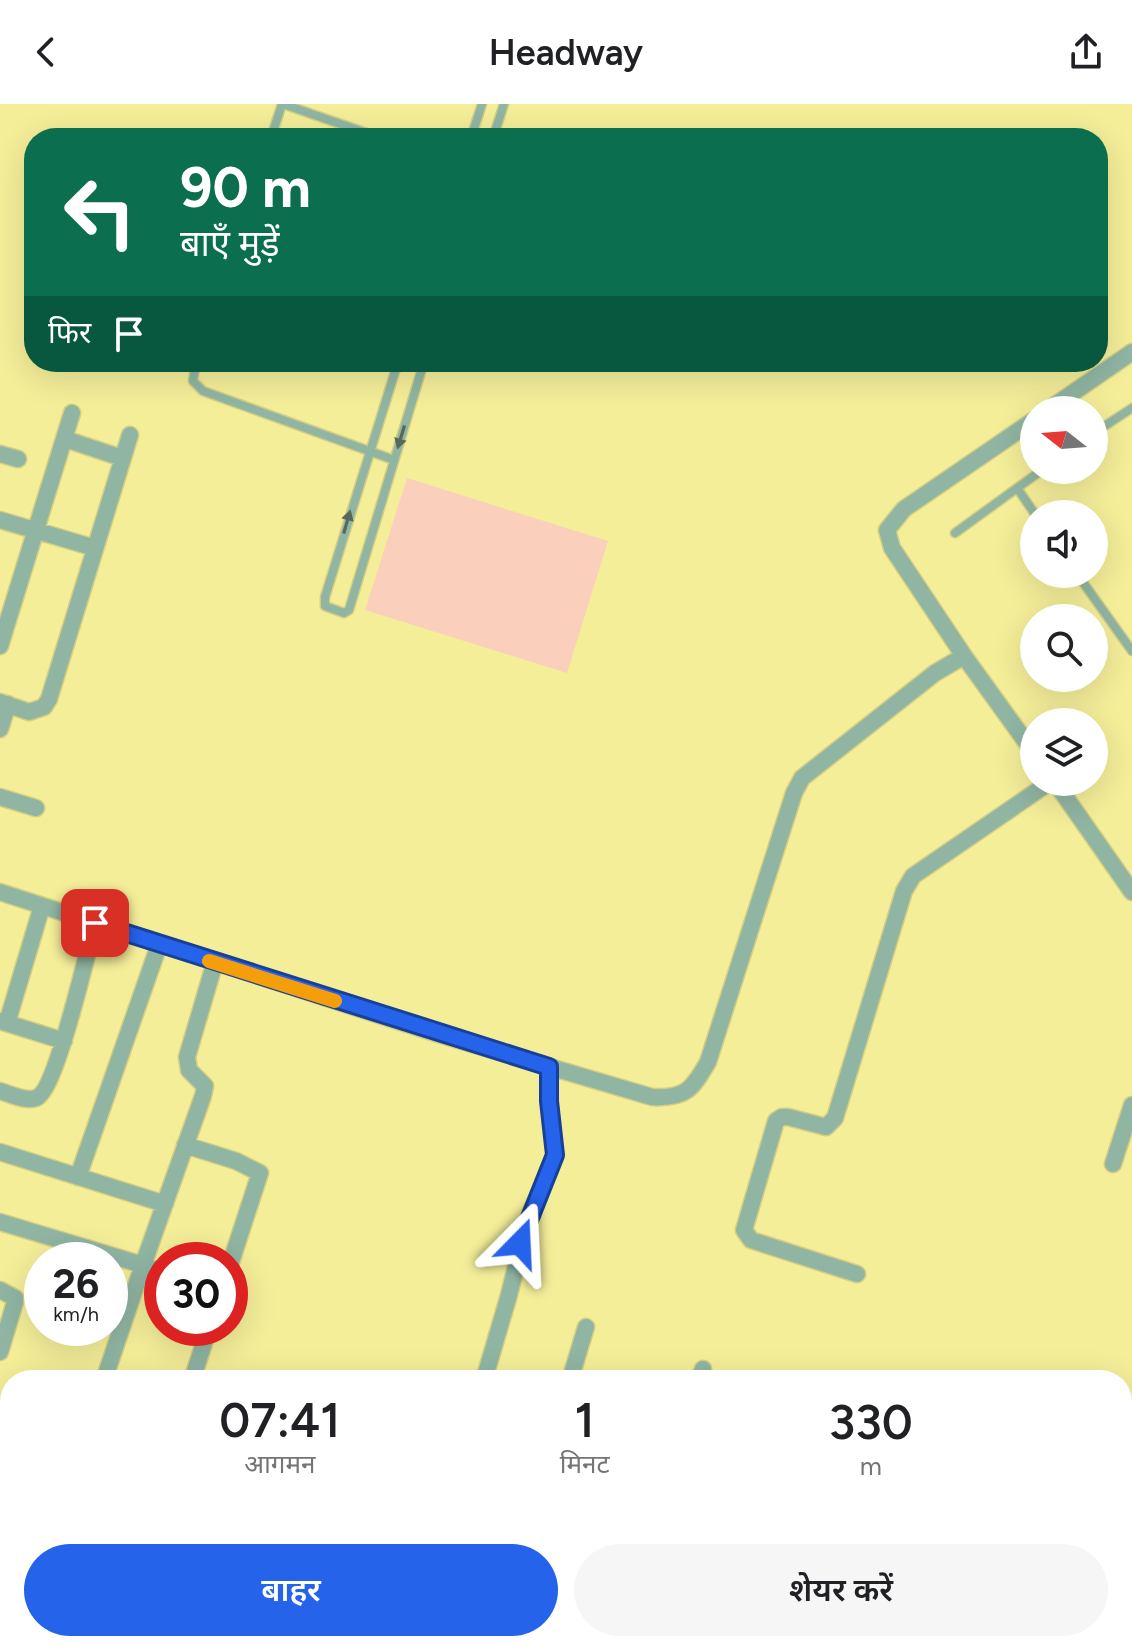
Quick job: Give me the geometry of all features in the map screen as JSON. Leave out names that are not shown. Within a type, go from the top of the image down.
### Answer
[{"type":"street","points":[[1108,369],[1132,352]]},
{"type":"street","points":[[1068,396],[1103,372]]},
{"type":"street","points":[[0,646],[72,413]]},
{"type":"street","points":[[1020,430],[904,509],[887,530],[892,548],[1020,734]]},
{"type":"street","points":[[0,729],[4,703],[29,712],[44,707],[49,699],[130,435]]},
{"type":"street","points":[[65,439],[122,458]]},
{"type":"street","points":[[0,454],[18,459]]},
{"type":"street","points":[[0,520],[95,548]]},
{"type":"street","points":[[0,892],[549,1067],[652,1097],[679,1096],[694,1085],[708,1062],[794,793],[802,778],[935,673],[964,656]]},
{"type":"street","points":[[857,1274],[751,1240],[746,1235],[744,1230],[776,1121],[788,1117],[826,1127],[835,1118],[904,891],[913,876],[1031,796]]},
{"type":"street","points":[[1062,796],[1132,892]]},
{"type":"street","points":[[0,797],[36,808]]},
{"type":"street","points":[[42,906],[3,1022],[64,1041]]},
{"type":"street","points":[[0,1091],[28,1099],[37,1098],[44,1092],[64,1041],[95,923]]},
{"type":"street","points":[[78,1177],[159,945]]},
{"type":"street","points":[[107,1370],[205,1086],[189,1070],[187,1057],[215,962]]},
{"type":"street","points":[[487,1370],[509,1295],[520,1243],[555,1155],[549,1067]]},
{"type":"street","points":[[1113,1164],[1132,1105]]},
{"type":"street","points":[[185,1145],[236,1161],[260,1173],[238,1242]]},
{"type":"street","points":[[0,1152],[165,1204]]},
{"type":"street","points":[[0,1222],[143,1265]]},
{"type":"street","points":[[0,1290],[9,1294],[15,1302],[0,1352]]},
{"type":"street","points":[[573,1370],[586,1327]]},
{"type":"street","points":[[195,1370],[203,1346]]},
{"type":"lane","points":[[274,128],[282,104],[352,128]]},
{"type":"lane","points":[[474,128],[482,104]]},
{"type":"lane","points":[[496,128],[504,104]]},
{"type":"lane","points":[[194,372],[193,381],[203,391],[394,460]]},
{"type":"lane","points":[[395,372],[325,597],[325,606],[344,613],[349,610],[421,372]]},
{"type":"lane","points":[[1108,424],[1132,408]]},
{"type":"lane","points":[[955,533],[1023,484]]},
{"type":"lane","points":[[1017,488],[1025,500]]},
{"type":"lane","points":[[1087,588],[1132,651]]},
{"type":"shaded area","points":[[407,478],[608,541],[567,673],[365,610]]},
{"type":"slow traffic","points":[[209,961],[335,1001]]},
{"type":"route","points":[[95,923],[549,1067],[555,1155],[520,1243]]}]
